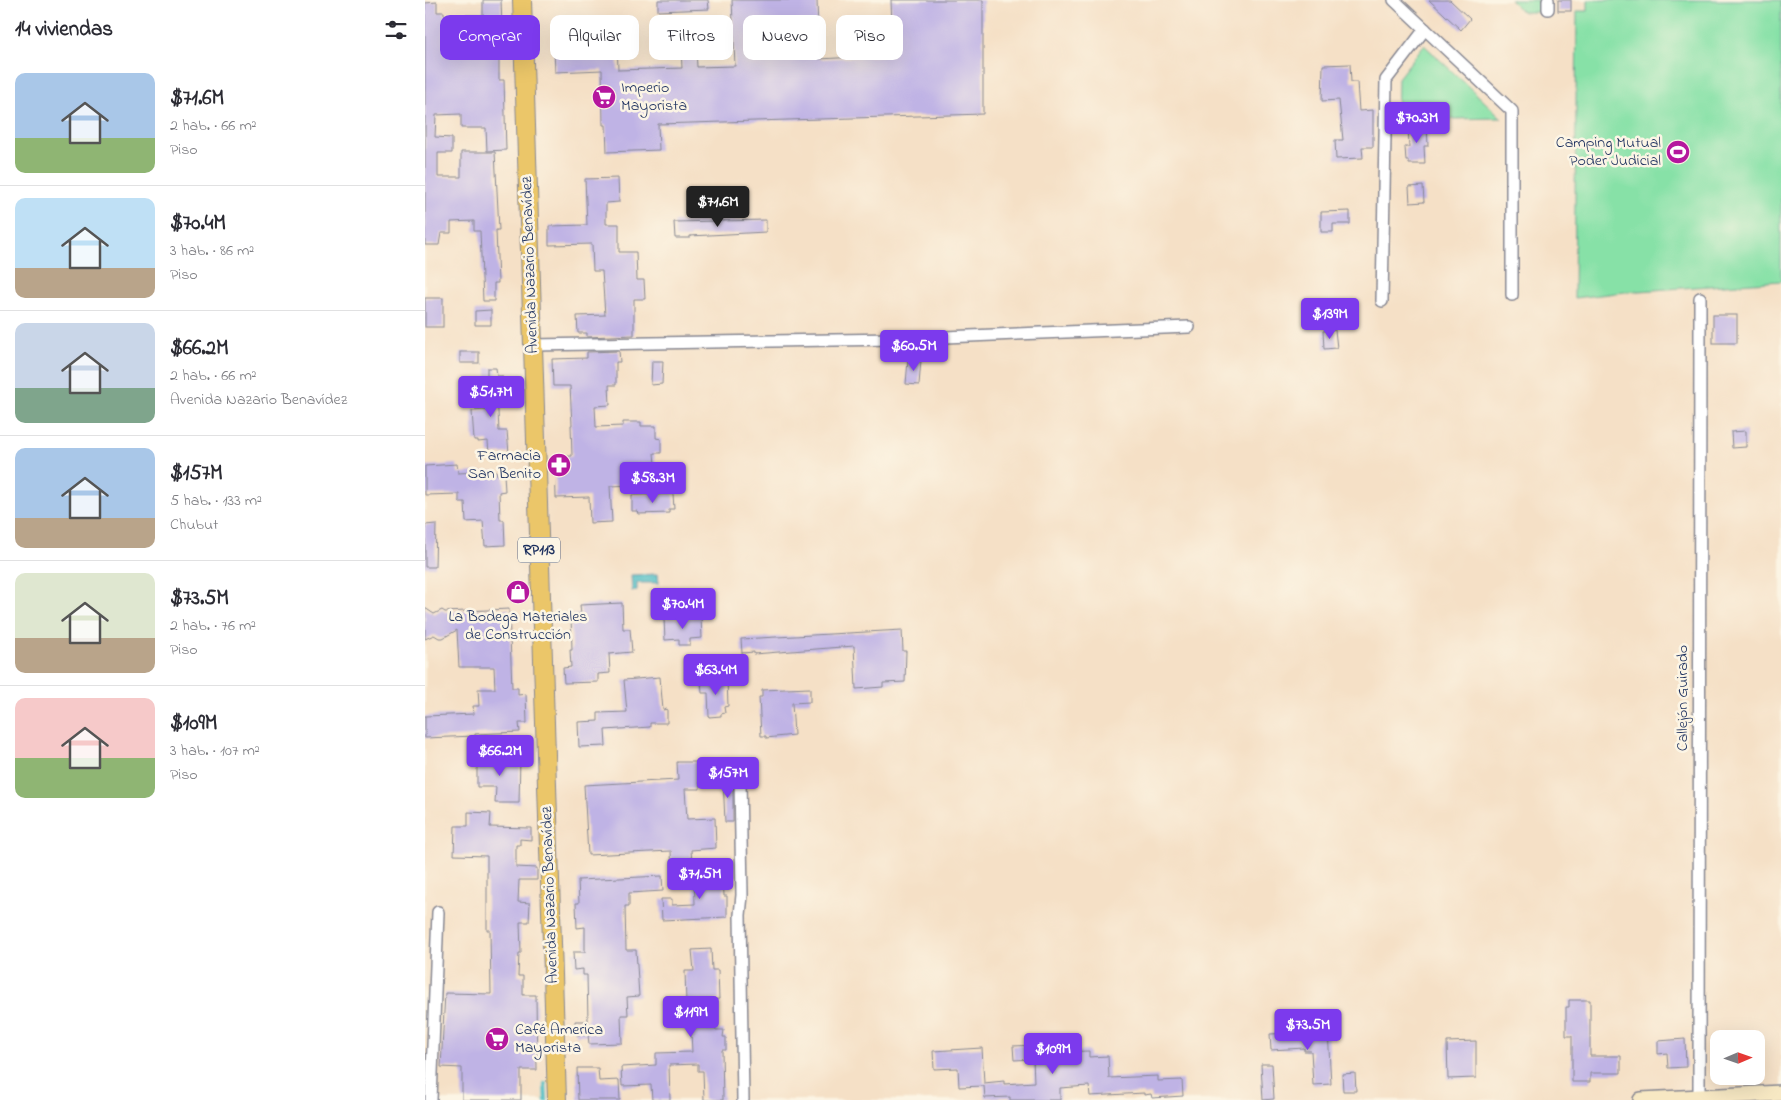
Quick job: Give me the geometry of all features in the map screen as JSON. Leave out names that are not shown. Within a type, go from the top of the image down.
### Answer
[{"type":"main road","name":"Avenida Nazario Benavídez","points":[[521,0],[557,1100]]},
{"type":"street","points":[[1394,0],[1512,112],[1513,295]]},
{"type":"street","points":[[1382,301],[1386,80],[1425,29]]},
{"type":"street","name":"Callejón Guirado","points":[[1699,1097],[1700,298]]},
{"type":"street","points":[[533,345],[896,339],[1189,327]]},
{"type":"street","points":[[740,781],[743,1100]]},
{"type":"street","points":[[431,1100],[429,1023],[438,912]]},
{"type":"street","points":[[1641,1100],[1773,1096]]},
{"type":"green space","points":[[1510,0],[1545,0],[1545,12],[1523,12]]},
{"type":"green space","name":"Camping Mutual Poder Judicial","points":[[1588,0],[1781,0],[1781,281],[1625,292],[1574,298],[1577,11],[1588,11]]},
{"type":"green space","points":[[1424,45],[1502,118],[1450,119],[1449,124],[1397,126],[1398,78]]},
{"type":"water","points":[[658,574],[659,583],[637,583],[637,591],[632,591],[631,575]]},
{"type":"building","points":[[483,0],[501,0],[502,15],[483,15]]},
{"type":"building","points":[[658,0],[708,0],[709,9],[658,11]]},
{"type":"building","points":[[732,0],[817,0],[818,15],[743,15],[743,60],[826,60],[836,58],[836,60],[903,60],[903,15],[892,15],[891,0],[983,0],[983,114],[658,124],[659,150],[607,152],[606,125],[603,125],[602,70],[555,72],[554,60],[618,60],[618,70],[682,68],[682,60],[697,60],[697,67],[735,66]]},
{"type":"building","points":[[1429,0],[1450,0],[1470,19],[1461,30]]},
{"type":"building","points":[[1558,0],[1571,0],[1571,11],[1558,11]]},
{"type":"building","points":[[437,2],[437,12],[444,12],[444,15],[440,15],[440,60],[499,60],[499,80],[504,80],[506,150],[487,151],[486,128],[461,128],[461,114],[436,115],[435,137],[452,138],[452,153],[438,153],[438,177],[461,177],[461,152],[495,152],[499,230],[496,230],[498,283],[494,283],[494,301],[483,301],[480,231],[474,231],[474,221],[451,222],[451,233],[441,233],[439,245],[425,245],[425,3]]},
{"type":"building","points":[[1350,64],[1351,82],[1357,82],[1359,111],[1373,110],[1373,147],[1362,147],[1363,158],[1336,159],[1335,140],[1343,140],[1339,100],[1322,101],[1323,65]]},
{"type":"building","points":[[1427,125],[1428,146],[1424,146],[1425,164],[1409,164],[1409,161],[1406,161],[1405,147],[1409,147],[1408,126]]},
{"type":"building","points":[[618,178],[619,202],[606,203],[606,224],[619,224],[619,252],[636,252],[637,280],[644,280],[645,299],[634,299],[634,335],[587,337],[587,333],[578,333],[577,316],[605,315],[602,271],[593,271],[592,244],[549,245],[549,226],[587,225],[585,179]]},
{"type":"building","points":[[1423,186],[1424,202],[1410,203],[1409,187]]},
{"type":"building","points":[[1350,211],[1350,224],[1333,224],[1333,232],[1321,232],[1321,212]]},
{"type":"building","points":[[766,220],[766,232],[675,238],[674,222]]},
{"type":"building","points":[[425,298],[443,298],[443,327],[425,327]]},
{"type":"building","points":[[491,310],[491,325],[475,325],[475,311]]},
{"type":"building","points":[[1713,315],[1737,315],[1737,343],[1713,343]]},
{"type":"building","points":[[1335,330],[1337,348],[1324,349],[1323,331]]},
{"type":"building","points":[[619,351],[620,362],[616,362],[616,385],[609,385],[610,405],[595,406],[596,427],[623,426],[623,422],[641,422],[641,426],[656,426],[656,438],[661,439],[661,453],[654,453],[655,464],[633,465],[634,485],[610,486],[612,522],[590,523],[589,497],[556,498],[555,457],[572,456],[572,425],[570,386],[553,386],[552,359],[587,358],[587,352]]},
{"type":"building","points":[[460,352],[479,352],[479,363],[460,363]]},
{"type":"building","points":[[908,360],[921,360],[919,385],[906,384]]},
{"type":"building","points":[[652,361],[663,361],[662,384],[651,385]]},
{"type":"building","points":[[487,368],[496,368],[497,376],[502,376],[503,393],[497,393],[499,431],[507,431],[509,453],[489,454],[488,441],[478,442],[478,440],[474,440],[472,411],[487,410]]},
{"type":"building","points":[[1746,431],[1746,447],[1732,448],[1731,432]]},
{"type":"building","points":[[457,464],[458,473],[496,471],[497,475],[504,474],[505,491],[499,492],[500,520],[504,520],[505,545],[485,546],[483,521],[466,522],[465,502],[459,502],[459,494],[425,495],[425,466]]},
{"type":"building","points":[[673,494],[674,509],[669,509],[669,513],[638,514],[637,511],[632,511],[632,495]]},
{"type":"building","points":[[436,524],[435,567],[425,567],[425,525]]},
{"type":"building","points":[[622,603],[623,629],[630,629],[632,652],[609,654],[610,673],[598,674],[598,682],[564,683],[563,668],[571,667],[571,615],[581,614],[580,605]]},
{"type":"building","points":[[425,608],[434,614],[442,610],[445,612],[509,609],[512,688],[518,688],[518,695],[526,694],[527,723],[519,723],[520,732],[425,738],[425,716],[474,714],[473,706],[479,706],[478,689],[495,689],[494,667],[459,667],[457,630],[443,638],[434,635],[425,639]]},
{"type":"building","points":[[701,617],[702,638],[690,639],[690,645],[679,645],[679,639],[665,640],[664,619]]},
{"type":"building","points":[[902,630],[903,651],[906,651],[905,682],[883,683],[883,687],[856,689],[854,646],[754,654],[754,652],[742,653],[741,639]]},
{"type":"building","points":[[660,677],[663,710],[667,709],[667,723],[650,723],[650,727],[605,730],[606,746],[579,747],[578,722],[598,721],[598,713],[627,712],[624,680]]},
{"type":"building","points":[[727,679],[728,706],[724,707],[725,713],[721,714],[721,716],[709,717],[708,693],[702,693],[701,681]]},
{"type":"building","points":[[810,688],[810,702],[792,703],[794,735],[766,738],[766,736],[761,736],[759,697],[762,697],[762,690]]},
{"type":"building","points":[[477,757],[520,758],[519,803],[495,803],[496,787],[477,787]]},
{"type":"building","points":[[677,762],[699,762],[700,789],[685,789],[687,819],[715,818],[716,848],[691,850],[693,874],[672,875],[671,851],[588,855],[584,785],[678,780]]},
{"type":"building","points":[[733,777],[733,822],[725,822],[723,778]]},
{"type":"building","points":[[468,812],[491,813],[490,827],[531,828],[531,840],[520,839],[520,845],[516,845],[516,867],[537,868],[537,880],[519,880],[518,902],[530,903],[529,922],[520,922],[521,953],[519,953],[518,976],[523,976],[523,995],[536,995],[537,1070],[521,1070],[521,1100],[462,1100],[462,1068],[441,1067],[445,993],[491,994],[490,930],[487,930],[487,856],[454,855],[455,826],[468,826]]},
{"type":"building","points":[[723,873],[724,896],[727,896],[727,917],[662,920],[661,899],[672,899],[672,905],[695,904],[694,874]]},
{"type":"building","points":[[662,876],[663,891],[629,893],[629,906],[625,906],[626,950],[636,950],[639,996],[627,997],[628,1015],[621,1015],[622,1043],[589,1044],[588,1035],[576,1035],[575,1021],[588,1021],[587,975],[583,975],[583,969],[574,970],[573,952],[585,952],[585,927],[577,928],[576,903],[579,903],[578,880]]},
{"type":"building","points":[[711,949],[712,970],[718,970],[719,999],[713,1000],[713,1024],[715,1024],[715,1030],[724,1030],[723,1037],[726,1037],[726,1050],[722,1050],[723,1100],[704,1100],[703,1071],[698,1071],[698,1064],[669,1065],[670,1100],[652,1100],[651,1085],[622,1086],[621,1067],[656,1065],[656,1053],[692,1052],[689,1003],[686,1003],[685,971],[694,971],[692,950]]},
{"type":"building","points":[[1569,1000],[1590,1000],[1590,1056],[1621,1056],[1621,1073],[1590,1073],[1590,1082],[1572,1082],[1572,1036],[1566,1036],[1566,1007],[1569,1007]]},
{"type":"building","points":[[1328,1031],[1331,1084],[1313,1085],[1311,1051],[1304,1051],[1304,1048],[1271,1050],[1270,1034]]},
{"type":"building","points":[[1685,1039],[1686,1067],[1668,1068],[1667,1053],[1658,1054],[1658,1041]]},
{"type":"building","points":[[1476,1041],[1476,1078],[1448,1079],[1447,1042]]},
{"type":"building","points":[[1057,1044],[1057,1052],[1089,1051],[1089,1057],[1108,1056],[1109,1078],[1158,1076],[1158,1081],[1182,1080],[1183,1096],[1152,1098],[1151,1094],[1144,1095],[1144,1093],[1090,1096],[1089,1086],[1060,1088],[1060,1100],[1010,1100],[1010,1097],[985,1098],[984,1086],[959,1087],[958,1068],[934,1069],[933,1051],[982,1048],[984,1083],[1004,1081],[1004,1084],[1034,1082],[1033,1059],[1014,1060],[1013,1046]]},
{"type":"building","points":[[1261,1064],[1272,1064],[1274,1099],[1263,1100]]},
{"type":"building","points":[[577,1068],[598,1068],[599,1081],[619,1080],[620,1100],[578,1100]]},
{"type":"building","points":[[1355,1073],[1356,1091],[1343,1091],[1342,1074]]},
{"type":"waterway","points":[[545,1084],[546,1100]]},
{"type":"place","name":"Imperio Mayorista","points":[[604,97]]},
{"type":"place","name":"Camping Mutual Poder Judicial","points":[[1678,152]]},
{"type":"place","name":"Farmacia San Benito","points":[[559,465]]},
{"type":"place","name":"La Bodega Materiales de Construcción","points":[[518,592]]},
{"type":"place","name":"Café America Mayorista","points":[[497,1039]]}]
